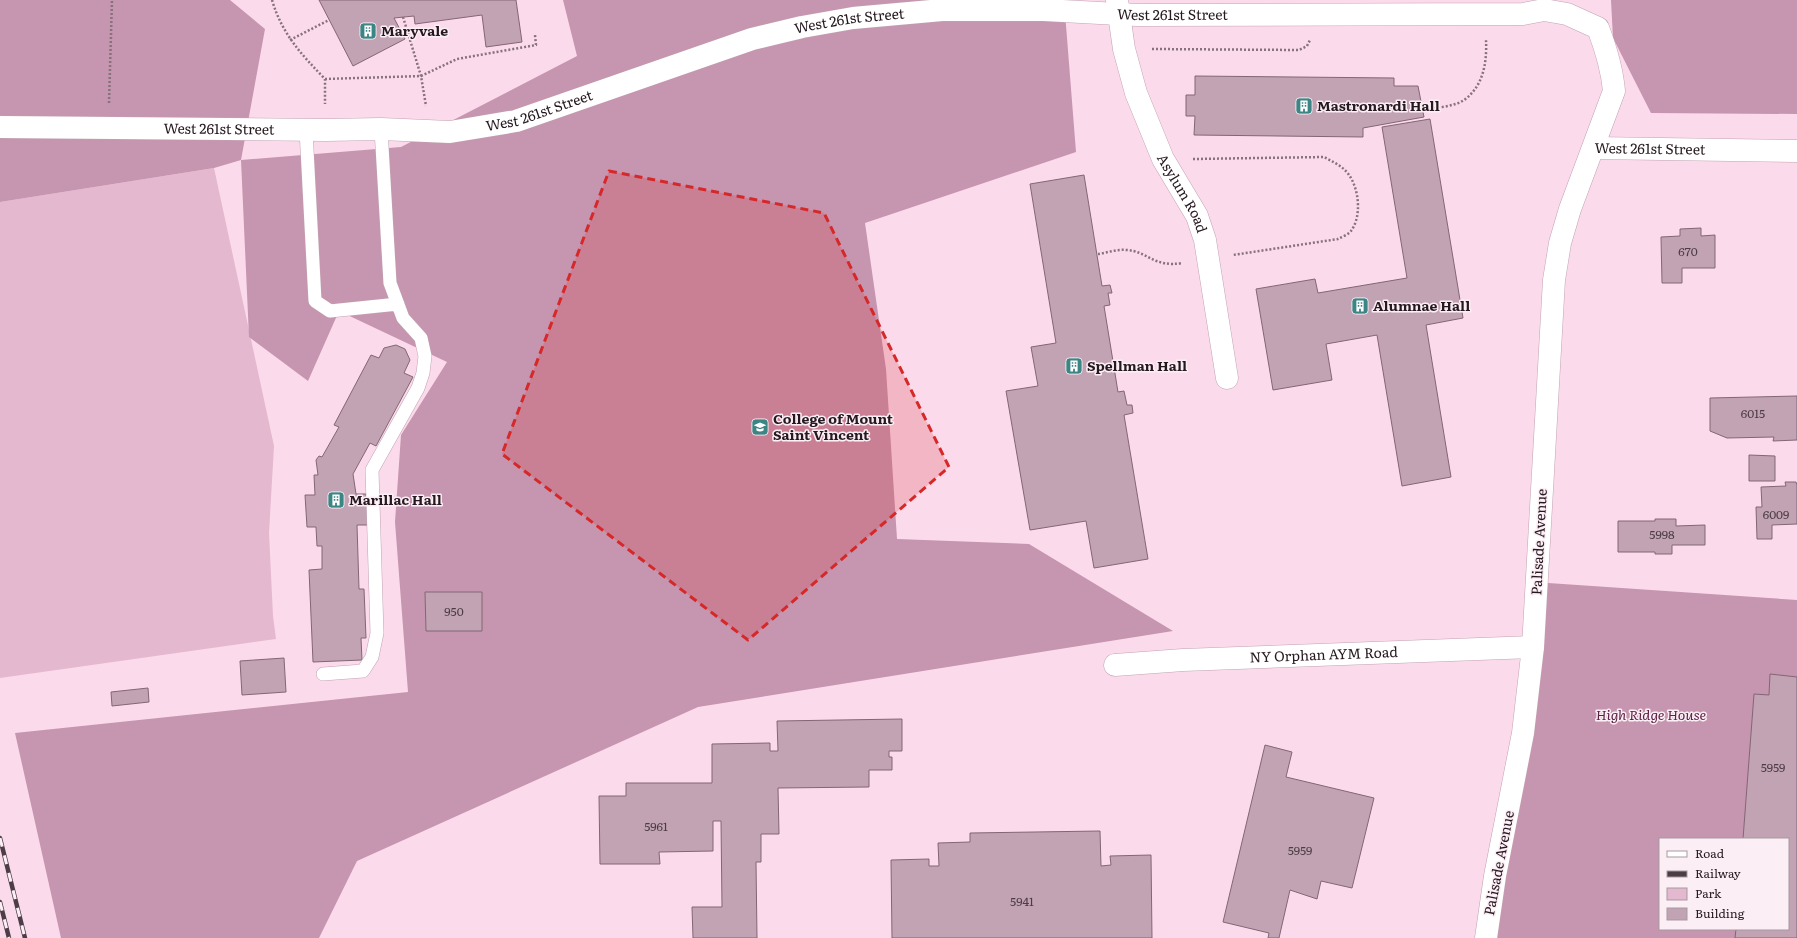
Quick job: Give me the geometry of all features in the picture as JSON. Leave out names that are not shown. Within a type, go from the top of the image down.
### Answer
[{"type":"street","name":"West 261st Street","points":[[0,127],[306,130],[381,129],[450,132],[516,121],[752,39],[802,27],[853,18],[942,10],[1117,7],[1313,14],[1522,14],[1544,10],[1568,14],[1598,28],[1607,52],[1614,91],[1594,148],[1797,151]]},
{"type":"street","name":"Asylum Road","points":[[1117,7],[1124,49],[1136,93],[1163,159],[1197,216],[1205,240],[1227,378]]},
{"type":"street","name":"Palisade Avenue","points":[[1486,938],[1495,876],[1524,733],[1533,647],[1554,280],[1560,243],[1570,209],[1594,148]]},
{"type":"street","name":"NY Orphan AYM Road","points":[[1115,665],[1183,660],[1533,647]]},
{"type":"lane","points":[[323,674],[363,670],[372,658],[377,633],[372,470],[418,388],[423,373],[425,356],[421,338],[404,318],[390,283],[381,129]]},
{"type":"lane","points":[[306,130],[314,301],[330,310],[398,304]]},
{"type":"path","points":[[109,128],[112,0]]},
{"type":"path","points":[[273,0],[278,18],[290,40],[325,79],[421,76],[458,59],[536,45],[535,35]]},
{"type":"path","points":[[1430,109],[1449,106],[1464,100],[1484,72],[1486,54],[1486,13]]},
{"type":"path","points":[[1124,49],[1299,50],[1307,46],[1312,37],[1313,14]]},
{"type":"path","points":[[403,17],[421,76],[431,132]]},
{"type":"path","points":[[290,40],[330,20]]},
{"type":"path","points":[[1098,254],[1126,250],[1159,263],[1172,265],[1338,239],[1351,232],[1357,218],[1358,202],[1356,188],[1349,174],[1338,164],[1324,157],[1163,159]]},
{"type":"highlighted area","points":[[609,171],[824,213],[949,467],[748,640],[502,454]]},
{"type":"green space","points":[[0,0],[230,0],[265,29],[241,160],[214,168],[0,202]]},
{"type":"green space","points":[[563,0],[1064,0],[1076,152],[865,223],[886,369],[897,539],[1029,544],[1173,631],[698,707],[357,861],[319,938],[61,938],[15,733],[408,692],[395,522],[401,435],[447,362],[339,311],[308,381],[249,337],[241,160],[401,147],[577,56]]},
{"type":"green space","points":[[1611,0],[1797,0],[1797,114],[1651,113],[1613,38]]},
{"type":"green space","points":[[214,168],[274,446],[269,533],[273,616],[276,639],[0,678],[0,202]]},
{"type":"green space","name":"High Ridge House","points":[[1548,583],[1797,600],[1797,938],[1486,938],[1533,647]]},
{"type":"building","name":"Maryvale","points":[[319,0],[516,0],[522,42],[486,47],[482,15],[415,24],[414,16],[394,18],[405,39],[353,66]]},
{"type":"building","name":"Mastronardi Hall","points":[[1195,76],[1394,78],[1394,86],[1418,86],[1424,117],[1363,128],[1363,137],[1194,135],[1195,116],[1186,116],[1186,95],[1195,95]]},
{"type":"building","name":"Alumnae Hall","points":[[1430,119],[1463,318],[1426,325],[1451,477],[1402,486],[1377,335],[1326,344],[1332,380],[1273,390],[1256,289],[1315,279],[1318,293],[1407,278],[1382,127]]},
{"type":"building","name":"Spellman Hall","points":[[1084,175],[1102,286],[1110,285],[1112,293],[1108,293],[1110,305],[1104,306],[1118,392],[1124,391],[1127,405],[1132,405],[1133,413],[1124,415],[1148,559],[1094,568],[1086,521],[1030,530],[1006,391],[1038,386],[1031,347],[1056,343],[1030,184]]},
{"type":"building","points":[[1701,228],[1701,236],[1715,235],[1715,268],[1682,268],[1682,283],[1662,283],[1661,237],[1680,236],[1680,229]]},
{"type":"building","name":"Marillac Hall","points":[[396,345],[405,349],[410,360],[404,373],[413,377],[376,446],[370,443],[353,474],[356,494],[366,494],[368,525],[357,525],[359,589],[364,589],[366,638],[361,638],[362,660],[313,662],[309,570],[322,569],[322,546],[317,546],[316,527],[307,527],[305,495],[315,495],[314,475],[318,475],[316,460],[319,456],[322,457],[339,427],[334,425],[371,355],[379,358],[384,348]]},
{"type":"building","points":[[1797,396],[1797,440],[1773,441],[1774,437],[1727,438],[1710,431],[1710,398]]},
{"type":"building","points":[[1749,455],[1775,456],[1775,481],[1749,481]]},
{"type":"building","points":[[1785,482],[1796,482],[1797,485],[1797,524],[1772,525],[1772,539],[1757,539],[1756,507],[1762,507],[1761,487],[1786,486]]},
{"type":"building","points":[[1655,519],[1676,519],[1676,526],[1705,525],[1705,545],[1672,545],[1672,554],[1655,554],[1655,552],[1618,552],[1618,521],[1655,521]]},
{"type":"building","points":[[425,592],[482,592],[482,631],[426,631]]},
{"type":"building","points":[[284,658],[286,692],[242,695],[240,661]]},
{"type":"building","points":[[1770,674],[1797,677],[1797,938],[1735,938],[1736,930],[1789,930],[1789,838],[1743,838],[1754,694],[1769,695]]},
{"type":"building","points":[[148,688],[149,702],[112,706],[111,692]]},
{"type":"building","points":[[902,719],[902,751],[889,751],[889,757],[892,757],[892,770],[869,770],[869,787],[778,788],[779,834],[761,834],[761,862],[756,862],[757,938],[693,938],[692,907],[722,907],[721,821],[713,821],[713,851],[659,852],[660,864],[600,864],[599,796],[626,796],[626,783],[712,783],[712,744],[770,743],[770,751],[778,751],[777,721]]},
{"type":"building","points":[[1265,745],[1292,752],[1286,777],[1374,798],[1352,888],[1321,881],[1317,899],[1290,890],[1279,938],[1268,938],[1269,933],[1223,922]]},
{"type":"building","points":[[1100,831],[1101,866],[1111,865],[1110,856],[1151,855],[1152,938],[892,938],[891,860],[929,859],[929,866],[939,866],[938,843],[970,842],[970,833]]},
{"type":"railway","points":[[0,838],[25,938]]},
{"type":"railway","points":[[0,902],[9,938]]},
{"type":"place","name":"Maryvale","points":[[368,31]]},
{"type":"place","name":"Mastronardi Hall","points":[[1304,106]]},
{"type":"place","name":"Alumnae Hall","points":[[1360,306]]},
{"type":"place","name":"Spellman Hall","points":[[1074,366]]},
{"type":"place","name":"College of Mount Saint Vincent","points":[[760,427]]},
{"type":"place","name":"Marillac Hall","points":[[336,500]]}]
